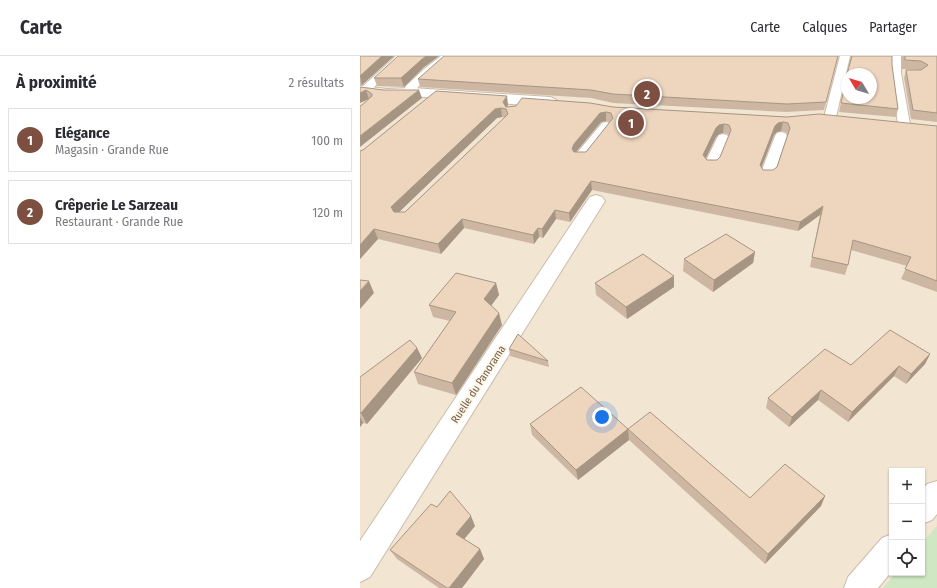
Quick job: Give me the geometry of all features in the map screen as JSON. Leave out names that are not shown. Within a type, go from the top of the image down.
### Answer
[{"type":"street","points":[[370,93],[412,92],[431,98],[516,106],[561,103]]},
{"type":"street","name":"Ruelle du Panorama","points":[[360,567],[596,201]]},
{"type":"street","points":[[925,507],[937,492]]},
{"type":"street","points":[[859,588],[889,552]]},
{"type":"lane","points":[[370,93],[402,56]]},
{"type":"lane","points":[[412,92],[411,87],[428,70],[448,56]]},
{"type":"lane","points":[[831,117],[844,62],[844,56]]},
{"type":"lane","points":[[896,56],[896,73],[903,124]]},
{"type":"lane","points":[[896,73],[911,74]]},
{"type":"lane","points":[[581,157],[606,126]]},
{"type":"lane","points":[[767,175],[781,136]]},
{"type":"lane","points":[[711,165],[723,138]]},
{"type":"shaded area","points":[[360,56],[937,56],[937,588],[360,588]]},
{"type":"green space","points":[[937,526],[937,588],[883,588],[893,576],[925,576],[925,540]]},
{"type":"building","points":[[360,56],[382,56],[360,76]]},
{"type":"building","points":[[398,56],[426,56],[401,78],[374,78]]},
{"type":"building","points":[[444,56],[838,56],[826,102],[787,104],[613,94],[591,90],[418,79]]},
{"type":"building","points":[[852,56],[892,56],[898,109],[850,104],[877,104],[877,68],[849,68]]},
{"type":"building","points":[[905,56],[937,56],[937,113],[913,110],[906,70],[921,70],[928,65],[921,61],[905,60]]},
{"type":"building","points":[[360,87],[384,90],[419,90],[360,136],[360,106],[372,96],[372,94],[366,90],[360,93]]},
{"type":"building","points":[[436,91],[507,96],[503,102],[506,107],[516,106],[522,98],[590,103],[613,107],[787,117],[819,114],[937,126],[937,281],[905,269],[911,257],[853,240],[848,265],[812,257],[823,206],[800,222],[591,181],[569,213],[555,210],[542,229],[538,228],[533,235],[462,219],[438,244],[374,229],[360,245],[360,151]],"holes":[[[495,109],[506,109],[508,114],[405,212],[394,212],[391,207]],[[600,113],[611,113],[613,118],[586,152],[574,152],[572,149],[574,144]],[[778,123],[788,123],[790,128],[777,167],[773,170],[763,170],[760,165],[775,126]],[[719,125],[729,125],[731,130],[720,157],[717,160],[707,160],[703,155],[716,128]]]},
{"type":"building","points":[[726,234],[755,252],[714,280],[684,259]]},
{"type":"building","points":[[643,254],[674,276],[626,307],[595,283]]},
{"type":"building","points":[[456,273],[496,283],[484,299],[499,313],[452,383],[414,372],[456,312],[429,305]]},
{"type":"building","points":[[360,280],[369,281],[360,291]]},
{"type":"building","points":[[890,330],[930,354],[911,374],[899,366],[852,412],[821,390],[792,417],[768,398],[825,349],[851,365]]},
{"type":"building","points":[[518,334],[548,361],[509,349]]},
{"type":"building","points":[[410,340],[417,348],[360,413],[360,377]]},
{"type":"building","points":[[581,387],[628,429],[576,470],[530,424]]},
{"type":"building","points":[[650,412],[750,498],[785,464],[825,496],[768,554],[628,429]]},
{"type":"building","points":[[450,491],[471,516],[456,534],[480,549],[449,588],[447,588],[390,550],[431,504],[437,507]]},
{"type":"place","name":"Crêperie Le Sarzeau","points":[[647,94]]},
{"type":"place","name":"Elégance","points":[[631,123]]}]
